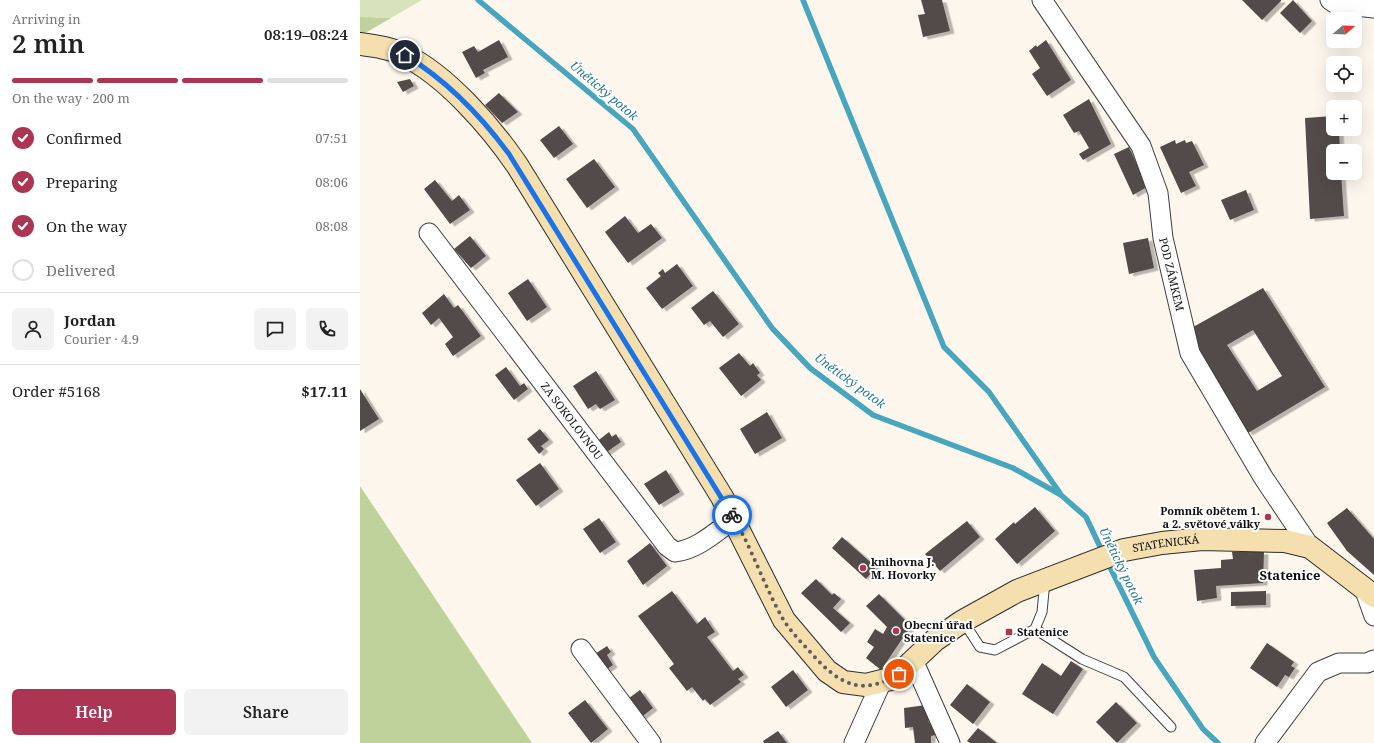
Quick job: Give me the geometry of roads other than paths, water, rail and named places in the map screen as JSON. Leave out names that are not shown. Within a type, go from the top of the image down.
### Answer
[{"type":"street","name":"POD ZÁMKEM","points":[[1042,0],[1141,146],[1158,192],[1163,238],[1190,353],[1263,477],[1310,547]]},
{"type":"street","points":[[1330,0],[1336,4],[1362,5]]},
{"type":"street","points":[[360,44],[399,53],[418,62],[459,97],[500,141],[534,192],[734,519],[784,620],[827,671],[843,682],[866,685],[881,683]]},
{"type":"street","name":"ZA SOKOLOVNOU","points":[[429,233],[667,546],[675,552],[682,552],[693,547],[734,519]]},
{"type":"street","name":"STATENICKÁ","points":[[881,683],[899,674],[935,640],[963,621],[1017,591],[1124,550],[1162,543],[1202,539],[1285,541],[1310,547],[1369,592]]},
{"type":"street","points":[[1369,592],[1374,616]]},
{"type":"street","points":[[581,649],[651,743]]},
{"type":"street","points":[[914,660],[950,743]]},
{"type":"street","points":[[1265,743],[1318,672],[1339,663],[1367,663],[1374,660]]},
{"type":"street","points":[[854,743],[881,683]]},
{"type":"lane","points":[[963,621],[980,646],[995,650],[1036,629],[1042,612],[1045,579]]},
{"type":"lane","points":[[1036,629],[1082,659],[1124,677],[1171,727]]},
{"type":"waterway","name":"Únětický potok","points":[[478,0],[633,129],[772,328],[810,368],[873,415],[1013,468],[1061,495],[1086,517],[1103,553]]},
{"type":"waterway","points":[[803,0],[944,347],[989,392],[1060,493]]},
{"type":"waterway","name":"Únětický potok","points":[[1107,561],[1154,657],[1203,729],[1218,743]]},
{"type":"place","name":"Pomník obětem 1. a 2. světové války","points":[[1268,517]]},
{"type":"place","name":"knihovna J. M. Hovorky","points":[[863,568]]},
{"type":"place","name":"Obecní úřad Statenice","points":[[896,631]]},
{"type":"place","name":"Statenice","points":[[1009,632]]},
{"type":"district","name":"Statenice","points":[[1290,575]]}]
